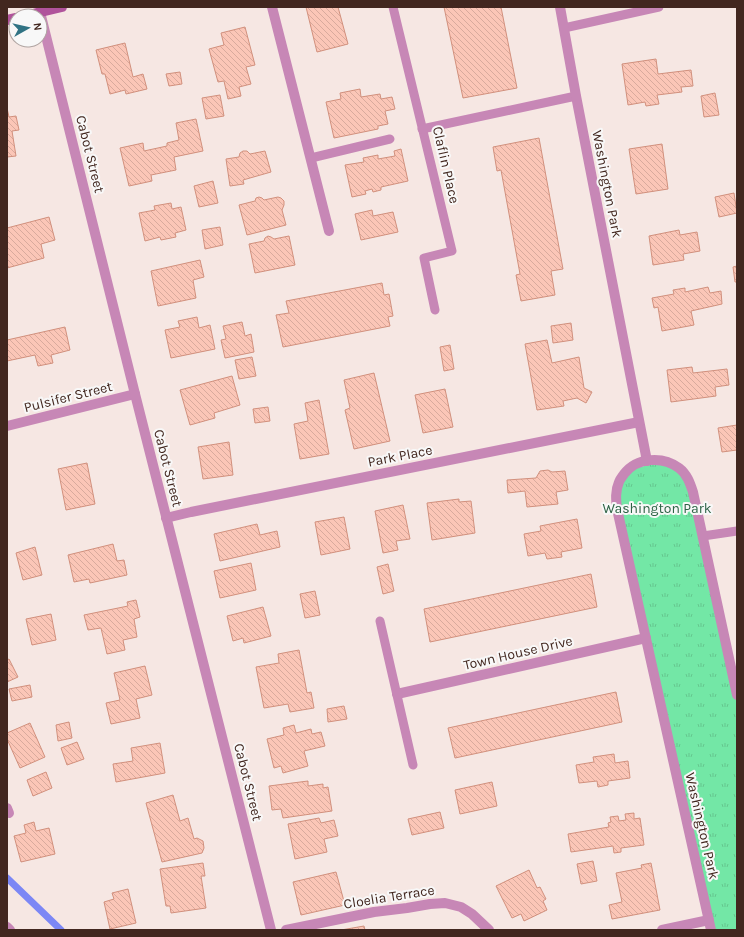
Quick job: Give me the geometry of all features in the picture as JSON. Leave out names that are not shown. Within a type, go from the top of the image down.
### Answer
[{"type":"main road","points":[[48,10],[62,7]]},
{"type":"street","points":[[272,7],[330,231]]},
{"type":"street","name":"Washington Park","points":[[560,7],[647,461]]},
{"type":"street","name":"Cabot Street","points":[[48,44],[166,518],[271,930]]},
{"type":"street","name":"Pulsifer Street","points":[[7,426],[135,394]]},
{"type":"street","name":"Park Place","points":[[166,518],[639,422]]},
{"type":"street","name":"Washington Park","points":[[710,925],[615,496],[619,481],[627,470],[639,462],[652,459],[666,461],[680,468],[689,479],[737,695]]},
{"type":"street","name":"Town House Drive","points":[[397,694],[646,638]]},
{"type":"street","name":"Cloelia Terrace","points":[[286,930],[374,912],[446,903],[461,907],[472,914],[489,930]]},
{"type":"street","points":[[662,930],[710,925]]},
{"type":"street","points":[[7,927],[10,930]]},
{"type":"lane","name":"Claflin Place","points":[[393,7],[452,251],[424,258],[435,310]]},
{"type":"lane","points":[[564,28],[659,7]]},
{"type":"lane","points":[[422,129],[576,96]]},
{"type":"lane","points":[[311,158],[390,139]]},
{"type":"lane","points":[[702,536],[737,530]]},
{"type":"lane","points":[[380,620],[412,765]]},
{"type":"green space","name":"Washington Park","points":[[666,461],[689,479],[737,695],[737,930],[711,930],[617,509],[619,481],[627,470]]},
{"type":"building","points":[[306,7],[338,7],[348,44],[317,52]]},
{"type":"building","points":[[444,7],[501,7],[517,88],[463,98]]},
{"type":"building","points":[[245,27],[255,65],[246,67],[251,84],[239,87],[241,96],[228,99],[224,81],[218,82],[209,49],[224,45],[221,33]]},
{"type":"building","points":[[125,43],[133,77],[143,74],[147,89],[126,94],[125,90],[110,94],[105,74],[102,74],[96,50]]},
{"type":"building","points":[[656,59],[658,74],[691,70],[693,86],[681,87],[682,92],[657,95],[659,104],[646,106],[645,102],[628,105],[622,64]]},
{"type":"building","points":[[180,72],[182,84],[169,86],[166,74]]},
{"type":"building","points":[[360,89],[361,97],[380,94],[381,99],[392,97],[395,109],[385,111],[388,124],[378,126],[378,129],[334,138],[326,102],[341,99],[340,93]]},
{"type":"building","points":[[715,93],[719,115],[704,117],[701,96]]},
{"type":"building","points":[[220,95],[224,116],[206,119],[202,98]]},
{"type":"building","points":[[7,108],[9,117],[16,116],[19,130],[12,131],[16,156],[7,157]]},
{"type":"building","points":[[196,119],[203,151],[174,157],[176,170],[151,175],[152,181],[129,186],[120,148],[143,143],[144,151],[167,146],[167,143],[179,140],[176,123]]},
{"type":"building","points":[[539,138],[563,269],[551,271],[555,295],[521,301],[516,275],[520,274],[501,170],[497,171],[493,147]]},
{"type":"building","points":[[662,144],[668,189],[636,194],[629,149]]},
{"type":"building","points":[[401,149],[408,181],[381,187],[381,190],[373,192],[372,189],[365,191],[366,194],[352,197],[345,165],[364,162],[363,158],[378,155],[378,159],[395,156],[394,151]]},
{"type":"building","points":[[247,151],[250,154],[265,151],[271,172],[243,180],[244,184],[230,186],[226,159],[239,157],[240,153]]},
{"type":"building","points":[[213,181],[218,203],[199,207],[194,186]]},
{"type":"building","points":[[734,193],[737,213],[719,217],[715,197]]},
{"type":"building","points":[[259,197],[264,200],[278,197],[284,201],[282,210],[286,225],[247,235],[239,205],[255,201],[256,198]]},
{"type":"building","points":[[171,203],[172,209],[181,207],[186,230],[175,233],[176,237],[161,240],[160,237],[145,241],[139,213],[155,210],[154,206]]},
{"type":"building","points":[[372,210],[373,216],[393,212],[398,232],[361,240],[355,214]]},
{"type":"building","points":[[49,217],[55,240],[41,244],[44,258],[7,268],[7,228]]},
{"type":"building","points":[[220,227],[223,245],[205,249],[202,230]]},
{"type":"building","points":[[679,230],[680,235],[697,232],[700,251],[683,254],[684,260],[653,265],[649,236]]},
{"type":"building","points":[[268,236],[274,239],[289,236],[295,265],[255,273],[249,244],[264,241]]},
{"type":"building","points":[[200,260],[204,277],[193,280],[196,298],[158,306],[151,271]]},
{"type":"building","points":[[737,266],[737,282],[735,282],[733,267]]},
{"type":"building","points":[[382,283],[384,295],[389,294],[393,316],[388,317],[390,326],[283,347],[276,315],[289,313],[286,301]]},
{"type":"building","points":[[708,287],[710,293],[721,291],[722,304],[691,311],[694,325],[662,331],[658,307],[654,308],[652,298],[674,294],[673,290],[685,288],[685,292]]},
{"type":"building","points":[[197,317],[199,328],[210,325],[215,349],[171,358],[165,330],[180,327],[178,321]]},
{"type":"building","points":[[242,322],[245,336],[251,334],[254,352],[225,358],[221,340],[226,339],[223,326]]},
{"type":"building","points":[[571,323],[573,340],[553,343],[551,326]]},
{"type":"building","points":[[65,327],[70,350],[51,355],[53,363],[38,366],[35,355],[7,361],[7,340]]},
{"type":"building","points":[[547,340],[552,363],[579,357],[584,388],[592,392],[586,403],[577,398],[563,401],[564,406],[537,410],[525,344]]},
{"type":"building","points":[[450,345],[454,369],[444,371],[440,347]]},
{"type":"building","points":[[252,357],[256,376],[239,379],[235,360]]},
{"type":"building","points":[[692,367],[693,373],[727,369],[729,385],[715,387],[716,396],[671,402],[667,370]]},
{"type":"building","points":[[374,373],[390,441],[354,449],[345,410],[350,408],[344,380]]},
{"type":"building","points":[[232,376],[240,405],[214,413],[215,418],[190,425],[180,390]]},
{"type":"building","points":[[445,389],[453,427],[423,433],[415,395]]},
{"type":"building","points":[[319,400],[329,454],[300,459],[294,424],[308,421],[305,403]]},
{"type":"building","points":[[268,407],[270,421],[255,423],[253,409]]},
{"type":"building","points":[[737,425],[737,450],[722,452],[718,428]]},
{"type":"building","points":[[229,442],[233,475],[203,479],[198,447]]},
{"type":"building","points":[[87,463],[95,504],[66,510],[58,469]]},
{"type":"building","points":[[548,470],[552,472],[565,471],[568,490],[556,492],[558,504],[527,507],[525,491],[508,493],[507,480],[536,478],[540,471]]},
{"type":"building","points":[[459,499],[459,502],[471,501],[475,533],[432,540],[427,503]]},
{"type":"building","points":[[403,505],[410,539],[396,541],[398,550],[383,553],[375,511]]},
{"type":"building","points":[[344,517],[350,549],[321,555],[315,522]]},
{"type":"building","points":[[577,519],[582,548],[561,552],[562,557],[547,559],[545,553],[528,556],[524,534],[541,531],[540,526]]},
{"type":"building","points":[[257,524],[260,535],[277,531],[280,547],[220,561],[214,534]]},
{"type":"building","points":[[113,544],[117,561],[124,560],[127,575],[90,583],[89,579],[74,582],[68,555]]},
{"type":"building","points":[[35,547],[42,575],[23,580],[16,553]]},
{"type":"building","points":[[251,563],[256,590],[220,598],[214,571]]},
{"type":"building","points":[[388,564],[394,591],[383,594],[377,567]]},
{"type":"building","points":[[591,574],[597,607],[430,642],[424,609]]},
{"type":"building","points":[[315,591],[320,615],[305,618],[300,594]]},
{"type":"building","points":[[136,600],[140,617],[134,619],[137,637],[123,640],[125,650],[107,654],[101,628],[88,630],[84,615],[128,606],[127,602]]},
{"type":"building","points":[[263,607],[271,636],[244,643],[243,638],[233,641],[227,616]]},
{"type":"building","points":[[51,614],[56,640],[32,645],[26,619]]},
{"type":"building","points":[[299,650],[307,693],[311,692],[314,708],[290,712],[288,704],[264,708],[256,667],[279,663],[278,654]]},
{"type":"building","points":[[9,659],[18,677],[7,682],[7,660]]},
{"type":"building","points":[[145,666],[152,695],[136,699],[140,718],[111,724],[106,703],[120,700],[114,673]]},
{"type":"building","points":[[30,685],[32,697],[12,701],[9,689]]},
{"type":"building","points":[[616,692],[622,722],[455,758],[448,728]]},
{"type":"building","points":[[344,706],[347,719],[328,722],[327,709]]},
{"type":"building","points":[[69,722],[72,738],[58,741],[56,725]]},
{"type":"building","points":[[30,723],[45,757],[20,768],[7,739],[7,733]]},
{"type":"building","points":[[294,725],[296,733],[311,729],[312,734],[321,732],[325,746],[304,751],[308,766],[283,773],[281,766],[274,768],[267,739],[284,735],[283,728]]},
{"type":"building","points":[[77,742],[84,759],[67,765],[61,748]]},
{"type":"building","points":[[160,743],[165,773],[116,782],[113,764],[133,761],[131,748]]},
{"type":"building","points":[[614,754],[615,763],[628,761],[630,778],[608,781],[608,785],[598,787],[597,781],[579,783],[576,765],[594,762],[593,757]]},
{"type":"building","points":[[46,772],[52,788],[33,796],[27,780]]},
{"type":"building","points":[[308,781],[308,786],[323,784],[323,788],[328,787],[332,811],[283,818],[281,809],[272,810],[269,786]]},
{"type":"building","points":[[492,782],[497,806],[460,814],[455,790]]},
{"type":"building","points":[[173,795],[180,821],[188,818],[194,839],[197,838],[203,841],[204,848],[202,853],[162,862],[146,803]]},
{"type":"building","points":[[440,812],[444,828],[412,835],[408,819]]},
{"type":"building","points":[[634,813],[634,819],[640,818],[644,845],[621,848],[621,852],[614,853],[613,846],[571,852],[568,834],[609,827],[608,823],[611,822],[610,817],[618,816],[619,821],[626,820],[625,814]]},
{"type":"building","points":[[319,818],[321,823],[334,820],[338,836],[324,839],[327,852],[295,859],[288,824]]},
{"type":"building","points":[[34,822],[36,831],[49,828],[55,854],[21,862],[14,836],[26,833],[24,825]]},
{"type":"building","points":[[593,861],[597,881],[581,884],[577,864]]},
{"type":"building","points":[[203,863],[205,876],[201,876],[206,908],[171,913],[170,906],[166,906],[160,869]]},
{"type":"building","points":[[651,863],[660,910],[612,919],[609,905],[622,902],[616,873],[642,868],[641,865]]},
{"type":"building","points":[[529,870],[537,888],[540,887],[546,899],[543,901],[547,910],[524,921],[521,914],[512,918],[496,886]]},
{"type":"building","points":[[336,872],[345,905],[301,915],[293,882]]},
{"type":"building","points":[[128,889],[136,923],[110,929],[104,902],[114,899],[112,893]]},
{"type":"building","points":[[364,926],[365,930],[341,930]]},
{"type":"waterway","points":[[7,878],[61,930]]}]
